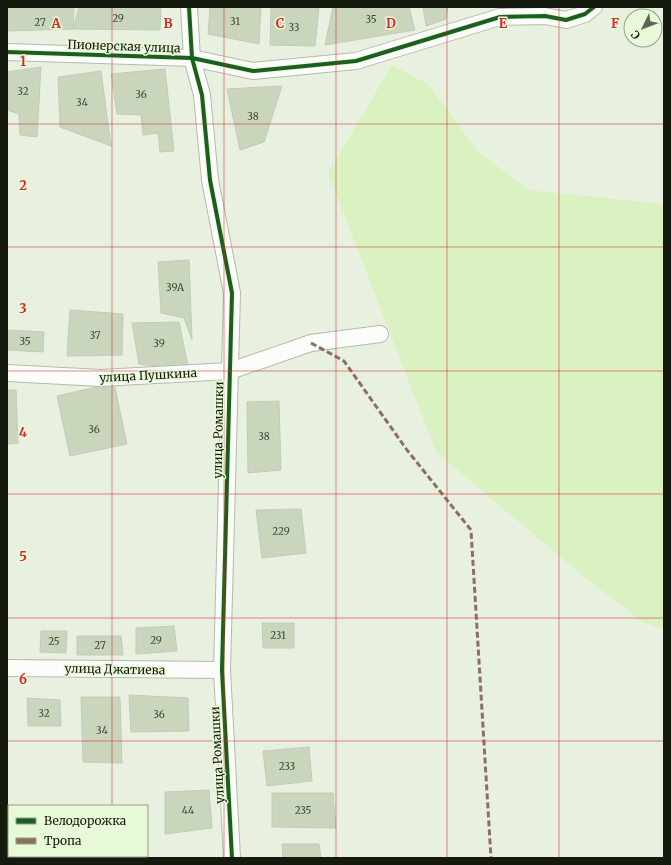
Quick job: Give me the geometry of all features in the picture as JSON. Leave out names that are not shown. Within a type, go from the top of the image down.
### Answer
[{"type":"street","name":"улица Ромашки","points":[[188,7],[192,58],[202,95],[210,180],[232,293],[222,670],[232,858]]},
{"type":"street","name":"Пионерская улица","points":[[7,52],[192,58],[253,71],[356,61],[500,17],[545,16],[566,20],[585,14],[594,7]]},
{"type":"street","name":"улица Пушкина","points":[[7,373],[101,378],[230,371],[311,343],[380,334]]},
{"type":"street","name":"улица Джатиева","points":[[7,668],[222,670]]},
{"type":"green space","points":[[392,65],[428,84],[478,152],[529,190],[664,204],[664,630],[641,621],[578,572],[436,452],[328,173]]},
{"type":"building","points":[[9,7],[74,7],[73,29],[7,31],[7,15]]},
{"type":"building","points":[[79,7],[161,7],[160,30],[73,29]]},
{"type":"building","points":[[210,7],[261,7],[259,44],[208,34]]},
{"type":"building","points":[[333,7],[409,7],[415,30],[325,45]]},
{"type":"building","points":[[423,7],[448,7],[446,19],[426,26]]},
{"type":"building","points":[[271,8],[319,8],[315,46],[270,45]]},
{"type":"building","points":[[41,67],[37,137],[20,135],[19,114],[7,110],[7,72]]},
{"type":"building","points":[[165,69],[174,151],[160,152],[158,133],[143,135],[141,115],[117,114],[111,74]]},
{"type":"building","points":[[101,71],[111,146],[60,127],[58,77]]},
{"type":"building","points":[[282,86],[264,142],[240,150],[227,89]]},
{"type":"building","points":[[189,260],[192,340],[184,318],[161,313],[158,262]]},
{"type":"building","points":[[70,310],[123,314],[122,355],[67,356]]},
{"type":"building","points":[[179,322],[189,371],[139,364],[132,323]]},
{"type":"building","points":[[7,330],[44,332],[43,352],[7,350]]},
{"type":"building","points":[[114,383],[127,444],[70,456],[57,396]]},
{"type":"building","points":[[7,390],[16,390],[18,443],[7,444]]},
{"type":"building","points":[[279,401],[281,470],[248,473],[247,402]]},
{"type":"building","points":[[301,509],[306,553],[262,558],[256,510]]},
{"type":"building","points":[[262,623],[294,623],[294,648],[263,648]]},
{"type":"building","points":[[174,626],[177,651],[136,654],[136,628]]},
{"type":"building","points":[[41,631],[67,631],[66,653],[40,652]]},
{"type":"building","points":[[77,636],[121,636],[123,655],[77,655]]},
{"type":"building","points":[[129,695],[188,698],[189,731],[131,732]]},
{"type":"building","points":[[81,697],[120,697],[122,763],[83,762]]},
{"type":"building","points":[[27,698],[60,700],[61,726],[28,726]]},
{"type":"building","points":[[309,747],[312,781],[267,786],[263,751]]},
{"type":"building","points":[[209,790],[212,828],[165,834],[165,792]]},
{"type":"building","points":[[272,793],[333,793],[336,828],[272,827]]},
{"type":"building","points":[[282,844],[319,844],[321,858],[283,858]]},
{"type":"marked path","points":[[311,343],[344,361],[407,450],[471,530],[491,858]]},
{"type":"cycle path","points":[[189,7],[192,58],[202,95],[210,180],[232,293],[222,670],[232,858]]},
{"type":"cycle path","points":[[7,52],[192,58],[253,71],[356,61],[500,17],[545,16],[566,20],[585,14],[594,7]]}]
